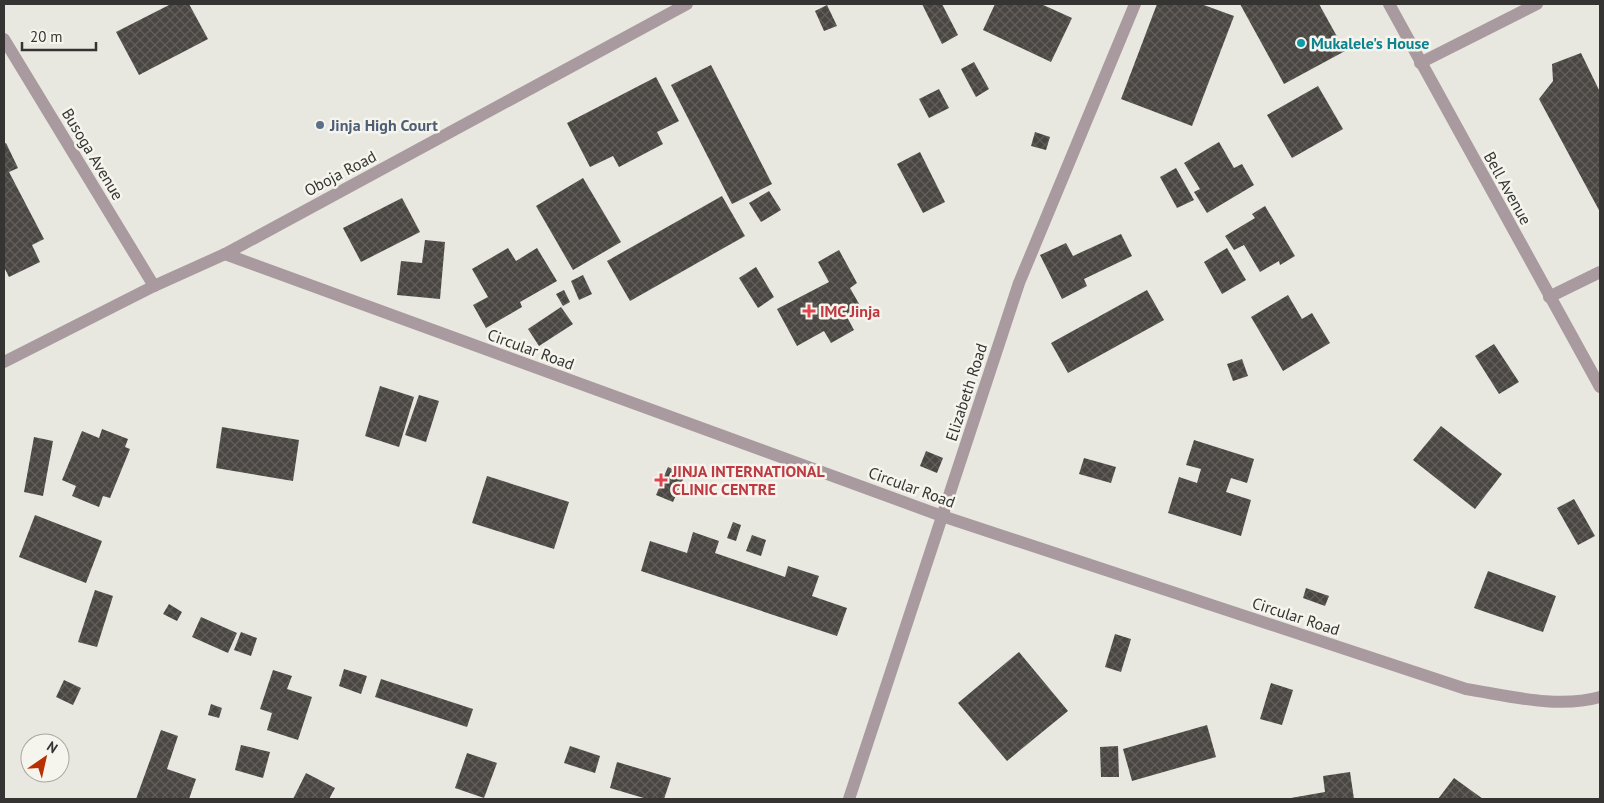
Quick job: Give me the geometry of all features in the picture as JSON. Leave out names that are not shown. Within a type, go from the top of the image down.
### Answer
[{"type":"street","name":"Oboja Road","points":[[4,362],[154,286],[225,254],[687,4]]},
{"type":"street","name":"Elizabeth Road","points":[[849,799],[1019,283],[1135,4]]},
{"type":"street","name":"Bell Avenue","points":[[1389,4],[1600,388]]},
{"type":"street","points":[[1420,62],[1537,4]]},
{"type":"street","name":"Busoga Avenue","points":[[4,39],[154,286]]},
{"type":"street","name":"Circular Road","points":[[225,254],[942,516],[1466,689],[1538,701],[1584,702],[1600,697]]},
{"type":"street","points":[[1549,297],[1600,272]]},
{"type":"building","points":[[171,4],[189,4],[208,39],[139,75],[116,32]]},
{"type":"building","points":[[922,4],[942,4],[958,35],[942,44]]},
{"type":"building","points":[[995,4],[1041,4],[1072,18],[1051,62],[983,30]]},
{"type":"building","points":[[1157,4],[1201,4],[1234,16],[1192,126],[1121,99]]},
{"type":"building","name":"Mukalele's House","points":[[1240,4],[1319,4],[1345,51],[1284,84]]},
{"type":"building","points":[[827,5],[837,26],[824,31],[815,11]]},
{"type":"building","points":[[1581,53],[1600,92],[1600,212],[1539,99],[1553,81],[1552,64]]},
{"type":"building","points":[[974,62],[989,89],[976,97],[961,69]]},
{"type":"building","points":[[711,65],[772,184],[732,204],[671,85]]},
{"type":"building","points":[[656,77],[679,121],[657,132],[663,144],[619,167],[613,156],[590,167],[567,123]]},
{"type":"building","points":[[1318,86],[1343,129],[1292,158],[1267,115]]},
{"type":"building","points":[[939,89],[949,108],[929,118],[919,99]]},
{"type":"building","points":[[1035,132],[1050,137],[1046,150],[1031,146]]},
{"type":"building","points":[[1219,142],[1234,168],[1242,164],[1254,185],[1207,213],[1194,192],[1200,189],[1184,163]]},
{"type":"building","points":[[6,143],[18,168],[9,172],[44,239],[32,245],[40,262],[9,277],[4,267],[4,144]]},
{"type":"building","points":[[920,152],[945,202],[923,213],[897,164]]},
{"type":"building","points":[[1176,168],[1194,200],[1177,208],[1160,177]]},
{"type":"building","points":[[583,178],[621,242],[573,270],[536,206]]},
{"type":"building","points":[[769,191],[781,210],[761,222],[749,203]]},
{"type":"building","points":[[722,196],[745,236],[630,301],[607,261]]},
{"type":"building","points":[[402,198],[420,232],[361,262],[343,228]]},
{"type":"building","points":[[1265,206],[1295,256],[1280,265],[1279,261],[1260,272],[1244,245],[1234,250],[1225,236],[1255,218],[1252,214]]},
{"type":"building","points":[[1121,234],[1132,256],[1084,279],[1087,286],[1062,299],[1040,255],[1066,243],[1073,256]]},
{"type":"building","points":[[425,240],[445,242],[440,299],[397,295],[401,261],[422,263]]},
{"type":"building","points":[[508,248],[516,261],[537,248],[557,281],[520,302],[522,307],[486,328],[473,305],[488,297],[472,269]]},
{"type":"building","points":[[1227,248],[1246,280],[1222,294],[1204,262]]},
{"type":"building","points":[[839,250],[857,283],[850,288],[862,309],[847,317],[854,330],[831,343],[824,331],[797,346],[777,309],[829,282],[818,262]]},
{"type":"building","points":[[756,267],[774,297],[758,308],[739,278]]},
{"type":"building","points":[[583,275],[592,294],[579,300],[571,281]]},
{"type":"building","points":[[564,290],[570,302],[563,306],[556,294]]},
{"type":"building","points":[[1147,290],[1164,320],[1068,373],[1051,343]]},
{"type":"building","points":[[1288,295],[1302,319],[1312,313],[1330,343],[1283,371],[1251,317]]},
{"type":"building","points":[[561,307],[573,324],[539,346],[528,329]]},
{"type":"building","points":[[1494,344],[1519,382],[1499,394],[1475,356]]},
{"type":"building","points":[[1242,359],[1248,376],[1233,381],[1227,364]]},
{"type":"building","points":[[380,386],[414,397],[399,447],[365,436]]},
{"type":"building","points":[[419,395],[439,401],[426,442],[405,435]]},
{"type":"building","points":[[1441,426],[1502,474],[1475,509],[1413,460]]},
{"type":"building","points":[[222,427],[299,440],[293,481],[216,468]]},
{"type":"building","points":[[102,429],[128,439],[125,447],[130,449],[110,498],[103,496],[99,507],[72,496],[76,486],[62,480],[82,431],[99,438]]},
{"type":"building","points":[[34,437],[53,441],[43,496],[24,492]]},
{"type":"building","points":[[1194,440],[1254,459],[1247,483],[1231,478],[1226,492],[1251,500],[1241,536],[1168,513],[1179,477],[1197,483],[1201,469],[1186,465]]},
{"type":"building","points":[[926,451],[943,458],[937,473],[920,466]]},
{"type":"building","points":[[1084,458],[1116,467],[1111,483],[1079,474]]},
{"type":"building","points":[[668,467],[685,475],[673,502],[656,495]]},
{"type":"building","points":[[487,476],[569,502],[554,549],[472,523]]},
{"type":"building","points":[[1574,499],[1595,536],[1578,545],[1557,508]]},
{"type":"building","points":[[35,515],[102,541],[86,583],[19,557]]},
{"type":"building","points":[[733,522],[741,525],[736,541],[727,538]]},
{"type":"building","points":[[693,532],[719,541],[715,553],[785,577],[788,566],[819,576],[812,596],[847,608],[837,636],[641,571],[650,541],[687,553]]},
{"type":"building","points":[[752,535],[766,540],[761,556],[746,551]]},
{"type":"building","points":[[1488,571],[1556,596],[1543,632],[1474,608]]},
{"type":"building","points":[[1306,588],[1329,596],[1325,606],[1303,598]]},
{"type":"building","points":[[95,590],[113,596],[97,647],[78,642]]},
{"type":"building","points":[[169,604],[182,612],[177,621],[163,614]]},
{"type":"building","points":[[201,617],[237,633],[228,653],[192,637]]},
{"type":"building","points":[[241,632],[257,638],[251,656],[234,650]]},
{"type":"building","points":[[1115,634],[1131,639],[1121,672],[1105,667]]},
{"type":"building","points":[[1019,652],[1068,711],[1007,761],[958,703]]},
{"type":"building","points":[[344,669],[367,676],[361,694],[339,686]]},
{"type":"building","points":[[273,670],[292,676],[287,689],[312,697],[298,740],[267,730],[272,713],[260,709]]},
{"type":"building","points":[[381,679],[473,709],[467,727],[375,697]]},
{"type":"building","points":[[64,680],[81,688],[73,705],[56,697]]},
{"type":"building","points":[[1271,683],[1293,690],[1282,725],[1260,719]]},
{"type":"building","points":[[211,704],[222,708],[219,718],[208,715]]},
{"type":"building","points":[[1207,725],[1216,757],[1132,781],[1123,749]]},
{"type":"building","points":[[161,730],[178,736],[167,769],[196,779],[189,799],[136,799]]},
{"type":"building","points":[[241,745],[270,752],[263,778],[235,770]]},
{"type":"building","points":[[570,746],[600,756],[595,773],[564,763]]},
{"type":"building","points":[[1118,746],[1119,777],[1101,777],[1100,747]]},
{"type":"building","points":[[467,753],[497,763],[484,798],[455,788]]},
{"type":"building","points":[[617,762],[671,778],[664,799],[647,799],[610,788]]},
{"type":"building","points":[[1350,772],[1354,799],[1285,799],[1325,792],[1323,776]]},
{"type":"building","points":[[306,773],[335,788],[329,799],[293,799]]},
{"type":"building","points":[[1454,778],[1483,799],[1438,799]]},
{"type":"place","name":"Mukalele's House","points":[[1301,43]]},
{"type":"place","name":"Jinja High Court","points":[[320,125]]},
{"type":"place","name":"IMC Jinja","points":[[809,311]]},
{"type":"place","name":"JINJA INTERNATIONAL CLINIC CENTRE","points":[[661,480]]}]
